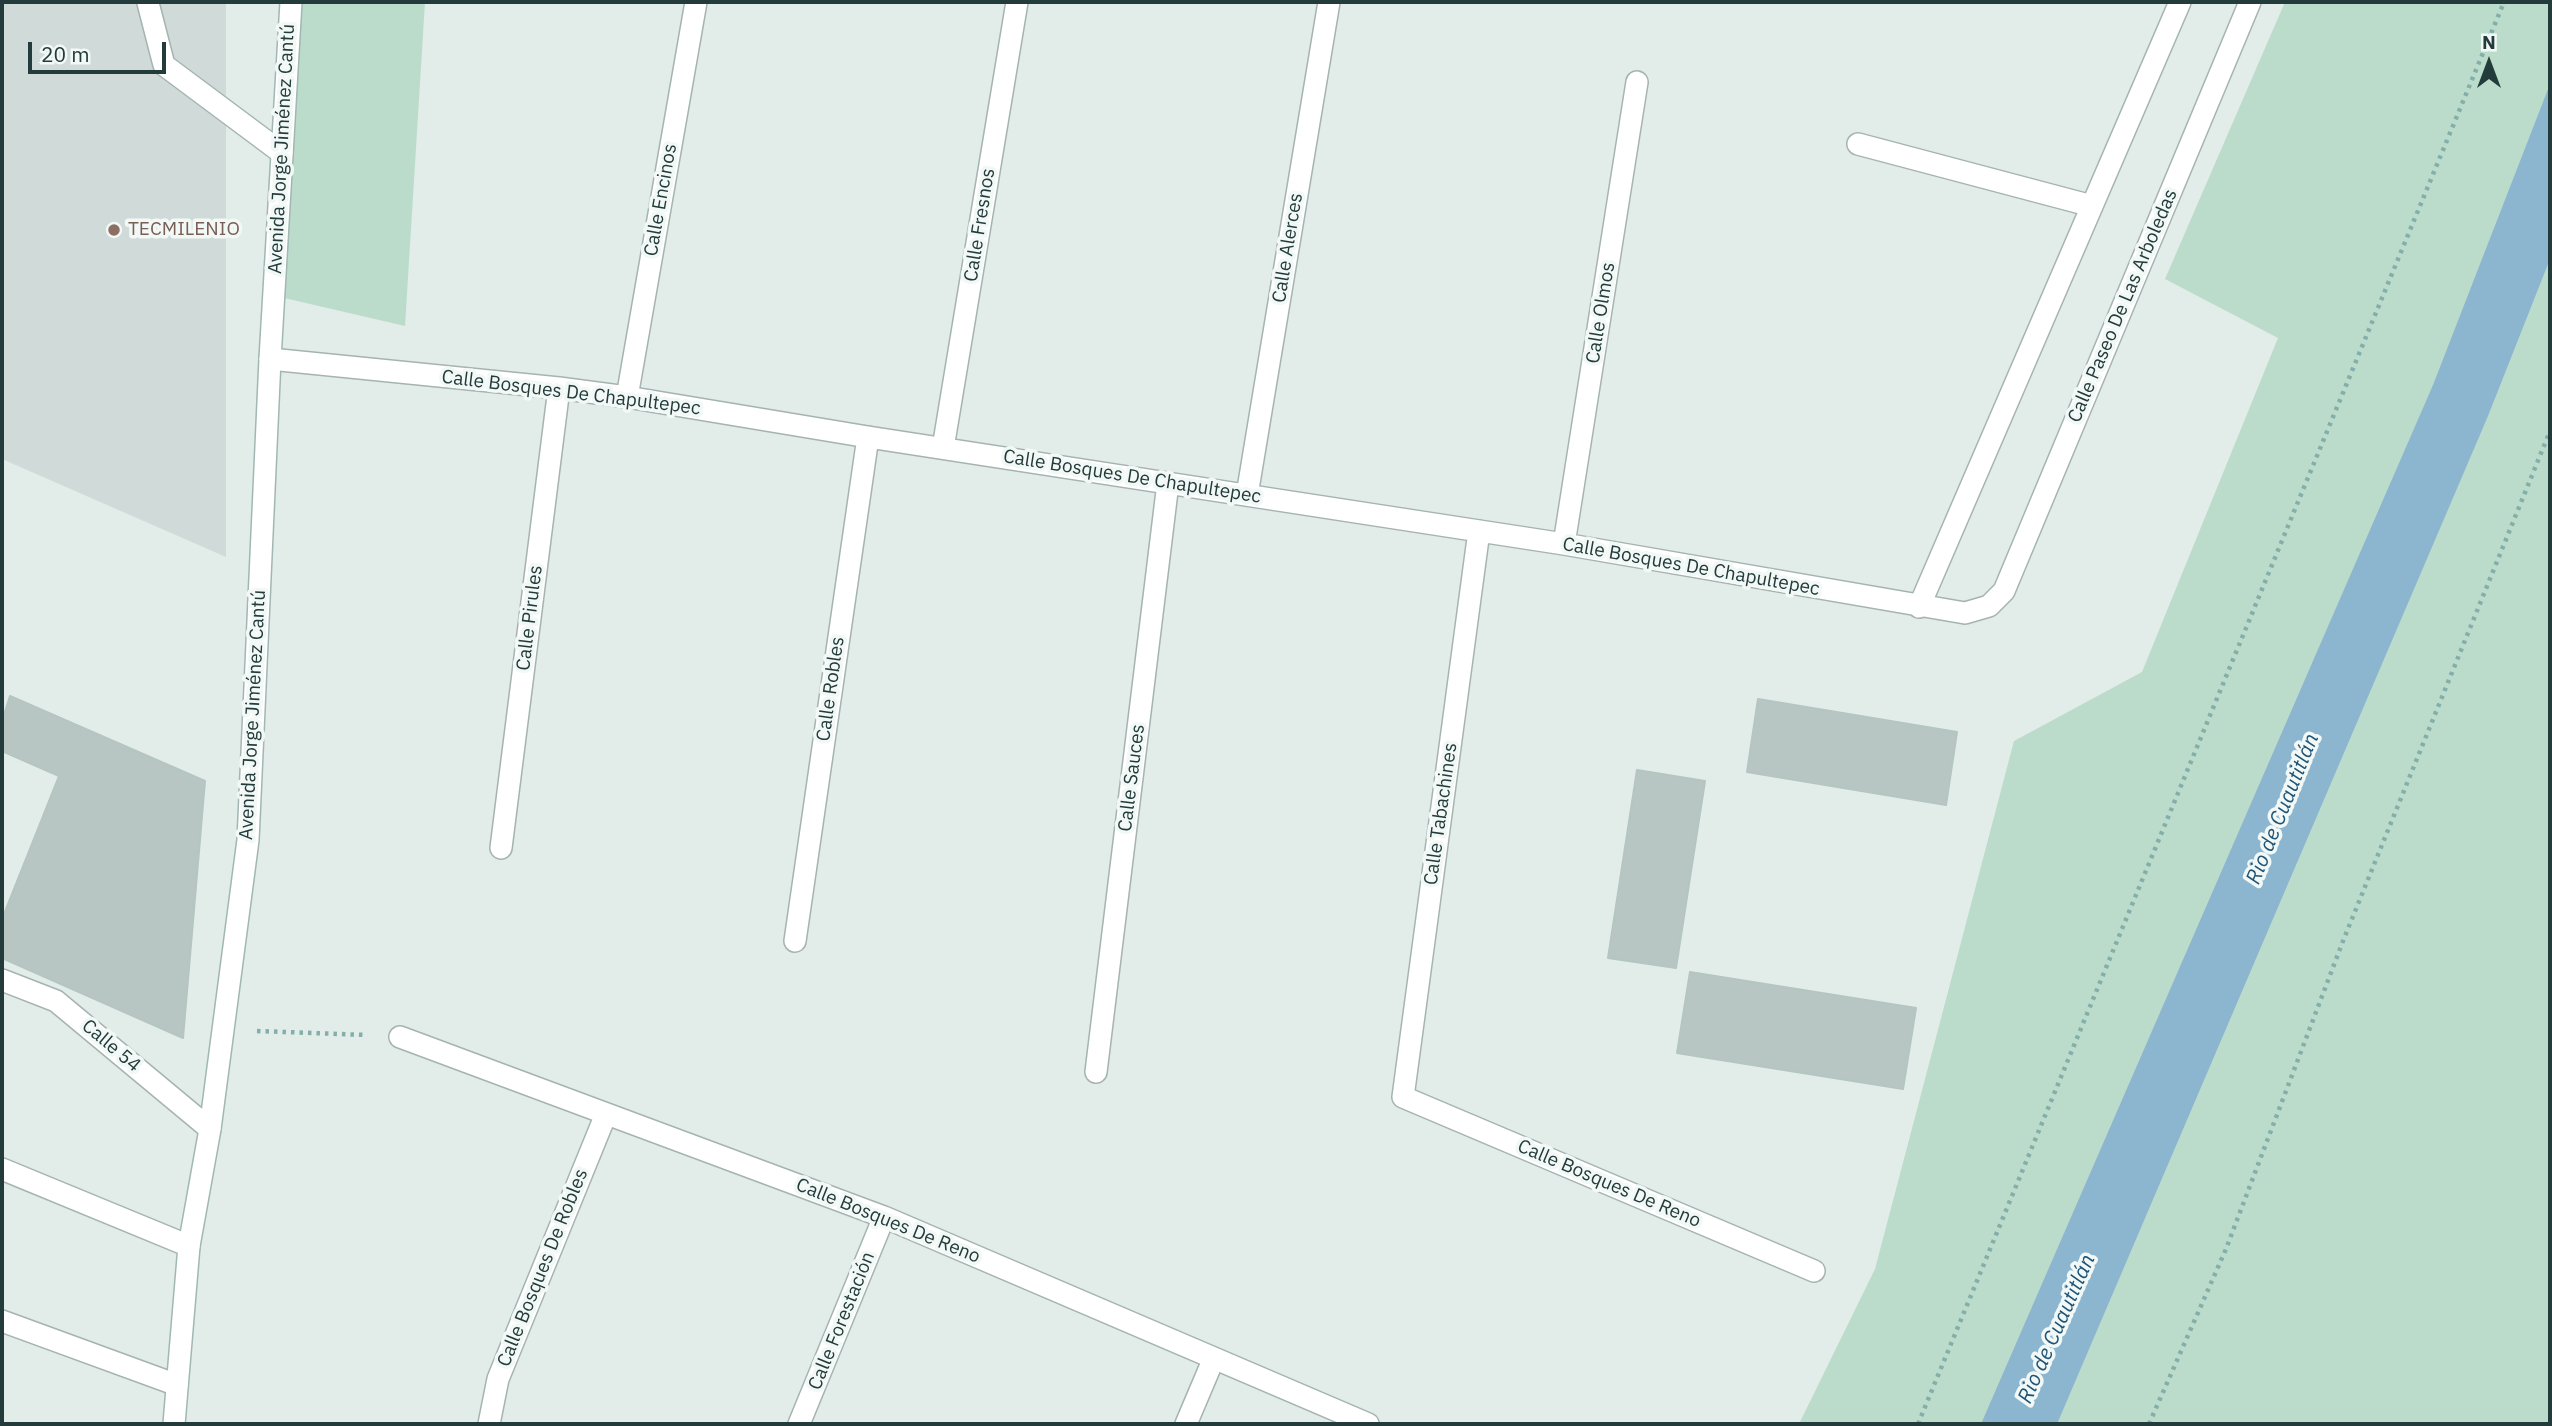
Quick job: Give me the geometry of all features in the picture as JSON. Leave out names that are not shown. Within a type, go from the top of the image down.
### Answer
[{"type":"street","name":"Avenida Jorge Jiménez Cantú","points":[[174,1424],[189,1246],[210,1129],[248,840],[270,359],[291,2]]},
{"type":"street","name":"Calle Encinos","points":[[627,397],[696,2]]},
{"type":"street","name":"Calle Fresnos","points":[[943,448],[1017,2]]},
{"type":"street","name":"Calle Alerces","points":[[1247,495],[1329,2]]},
{"type":"street","points":[[1919,607],[2180,2]]},
{"type":"street","name":"Calle Paseo De Las Arboledas","points":[[1989,606],[2004,591],[2250,2]]},
{"type":"street","points":[[148,3],[164,65],[282,153]]},
{"type":"street","name":"Calle Olmos","points":[[1564,544],[1637,82]]},
{"type":"street","points":[[1858,144],[2092,206]]},
{"type":"street","name":"Calle Bosques De Chapultepec","points":[[270,359],[627,397],[868,437],[1564,544],[1919,607],[1965,613],[1989,606]]},
{"type":"street","name":"Calle Pirules","points":[[501,848],[559,388]]},
{"type":"street","name":"Calle Robles","points":[[795,941],[868,437]]},
{"type":"street","name":"Calle Sauces","points":[[1096,1072],[1168,483]]},
{"type":"street","name":"Calle Tabachines","points":[[1403,1097],[1479,531]]},
{"type":"street","name":"Calle 54","points":[[2,979],[56,1001],[210,1129]]},
{"type":"street","name":"Calle Bosques De Reno","points":[[400,1037],[884,1217],[1368,1424]]},
{"type":"street","name":"Calle Bosques De Reno","points":[[1403,1097],[1814,1271]]},
{"type":"street","name":"Calle Bosques De Robles","points":[[489,1424],[498,1379],[606,1114]]},
{"type":"street","points":[[2,1169],[189,1246]]},
{"type":"street","name":"Calle Forestación","points":[[799,1424],[884,1217]]},
{"type":"street","points":[[2,1321],[177,1385]]},
{"type":"street","points":[[1186,1424],[1214,1358]]},
{"type":"path","points":[[1918,1424],[2504,2]]},
{"type":"path","points":[[2148,1424],[2226,1249],[2343,941],[2550,431]]},
{"type":"path","points":[[223,1030],[400,1037]]},
{"type":"shaded area","name":"TECMILENIO","points":[[2,2],[226,2],[226,557],[2,459]]},
{"type":"green space","points":[[298,2],[425,2],[405,326],[280,297]]},
{"type":"green space","points":[[2285,2],[2550,2],[2550,1424],[1799,1424],[1875,1269],[2014,741],[2142,672],[2278,338],[2165,279]]},
{"type":"water","name":"Rio de Cuautitlán","points":[[2550,84],[2550,259],[2488,416],[2057,1424],[1981,1424],[2433,385]]},
{"type":"building","points":[[10,696],[205,781],[183,1038],[2,958],[2,919],[59,776],[2,751],[2,721]]},
{"type":"building","points":[[1758,699],[1957,732],[1946,805],[1747,772]]},
{"type":"building","points":[[1637,770],[1705,781],[1676,968],[1608,958]]},
{"type":"building","points":[[1690,972],[1916,1008],[1903,1089],[1677,1053]]},
{"type":"place","name":"TECMILENIO","points":[[114,230]]}]
